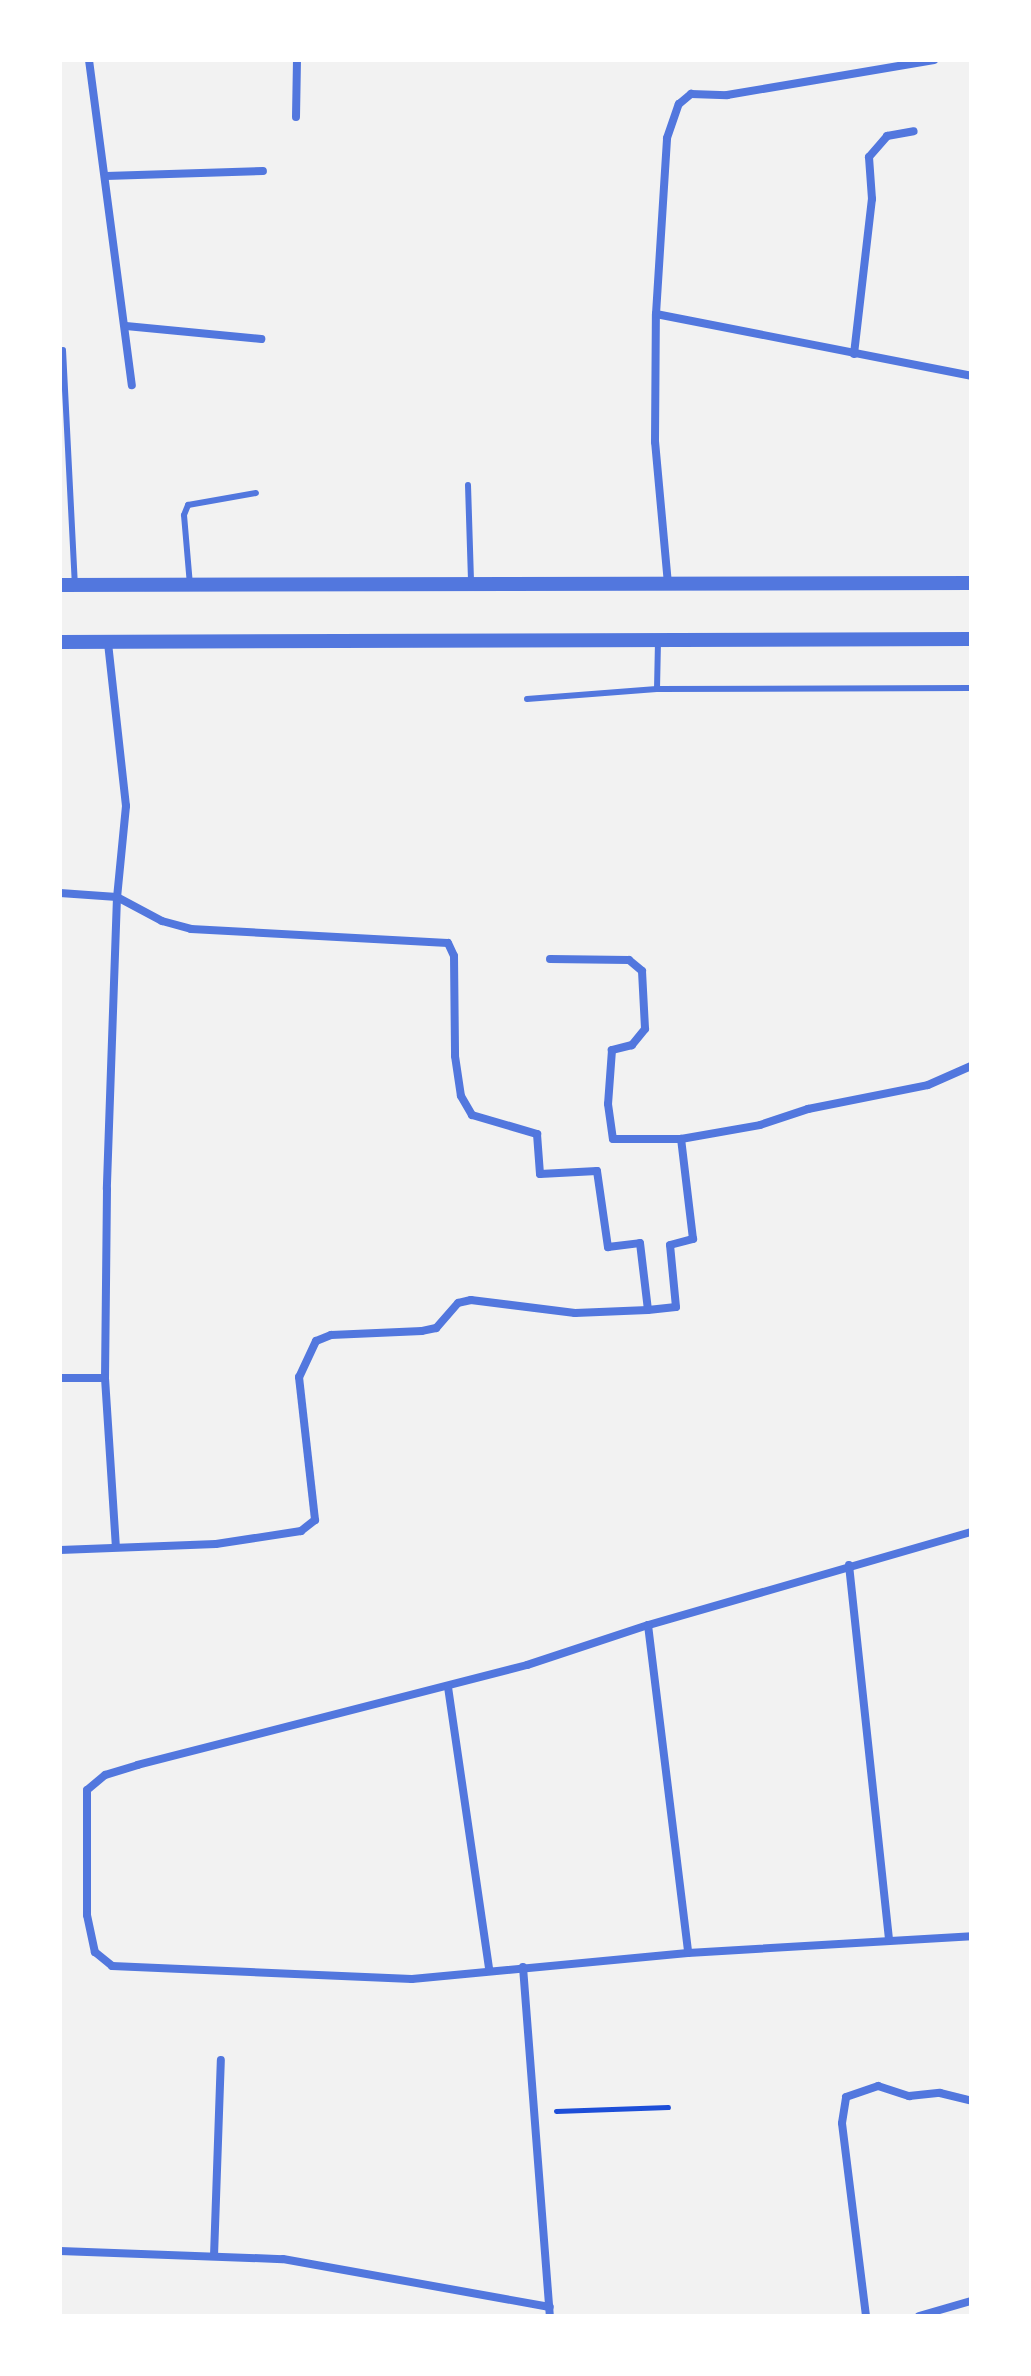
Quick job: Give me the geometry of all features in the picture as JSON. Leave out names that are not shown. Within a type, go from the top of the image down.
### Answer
[{"type":"street","points":[[89,60],[132,385]]},
{"type":"street","points":[[296,117],[297,60]]},
{"type":"street","points":[[668,579],[666,527],[655,442],[656,314],[667,138],[684,97],[727,95],[934,60]]},
{"type":"street","points":[[854,354],[872,199],[869,157],[887,136],[914,131]]},
{"type":"street","points":[[106,176],[263,171]]},
{"type":"street","points":[[656,314],[971,376]]},
{"type":"street","points":[[126,326],[261,339]]},
{"type":"street","points":[[70,580],[190,585],[472,584],[668,579],[971,583]]},
{"type":"street","points":[[60,642],[971,639]]},
{"type":"street","points":[[108,643],[126,806],[117,897],[105,1378],[116,1546]]},
{"type":"street","points":[[60,893],[117,897],[162,921],[191,929],[448,943],[454,956],[456,1077],[461,1096],[472,1115],[537,1134],[540,1174],[597,1171],[608,1247],[640,1243],[648,1310]]},
{"type":"street","points":[[550,959],[629,960],[642,971],[645,1029],[632,1045],[612,1050],[608,1104],[613,1139],[681,1139],[928,1085],[971,1066]]},
{"type":"street","points":[[60,1550],[216,1544],[301,1531],[315,1520],[299,1377],[316,1341],[331,1335],[436,1328],[458,1303],[471,1300],[536,1304],[575,1313],[676,1307],[670,1245],[693,1239],[681,1139]]},
{"type":"street","points":[[60,1378],[105,1378]]},
{"type":"street","points":[[971,1532],[849,1565],[448,1687],[138,1765],[91,1784],[87,1915],[95,1952],[112,1966],[412,1979],[489,1969],[688,1953],[971,1936]]},
{"type":"street","points":[[849,1565],[889,1940]]},
{"type":"street","points":[[648,1625],[688,1953]]},
{"type":"street","points":[[448,1687],[489,1969]]},
{"type":"street","points":[[60,2251],[283,2259],[550,2312],[523,1967]]},
{"type":"street","points":[[214,2256],[221,2060]]},
{"type":"street","points":[[866,2316],[842,2123],[846,2097],[878,2086],[909,2096],[940,2093],[971,2101]]},
{"type":"street","points":[[919,2316],[971,2301]]},
{"type":"lane","points":[[63,350],[73,535],[70,580]]},
{"type":"lane","points":[[468,485],[472,584]]},
{"type":"lane","points":[[190,585],[184,515],[188,505],[256,493]]},
{"type":"lane","points":[[657,689],[658,639]]},
{"type":"lane","points":[[527,699],[657,689],[971,688]]},
{"type":"path","points":[[535,2112],[668,2107]]}]
